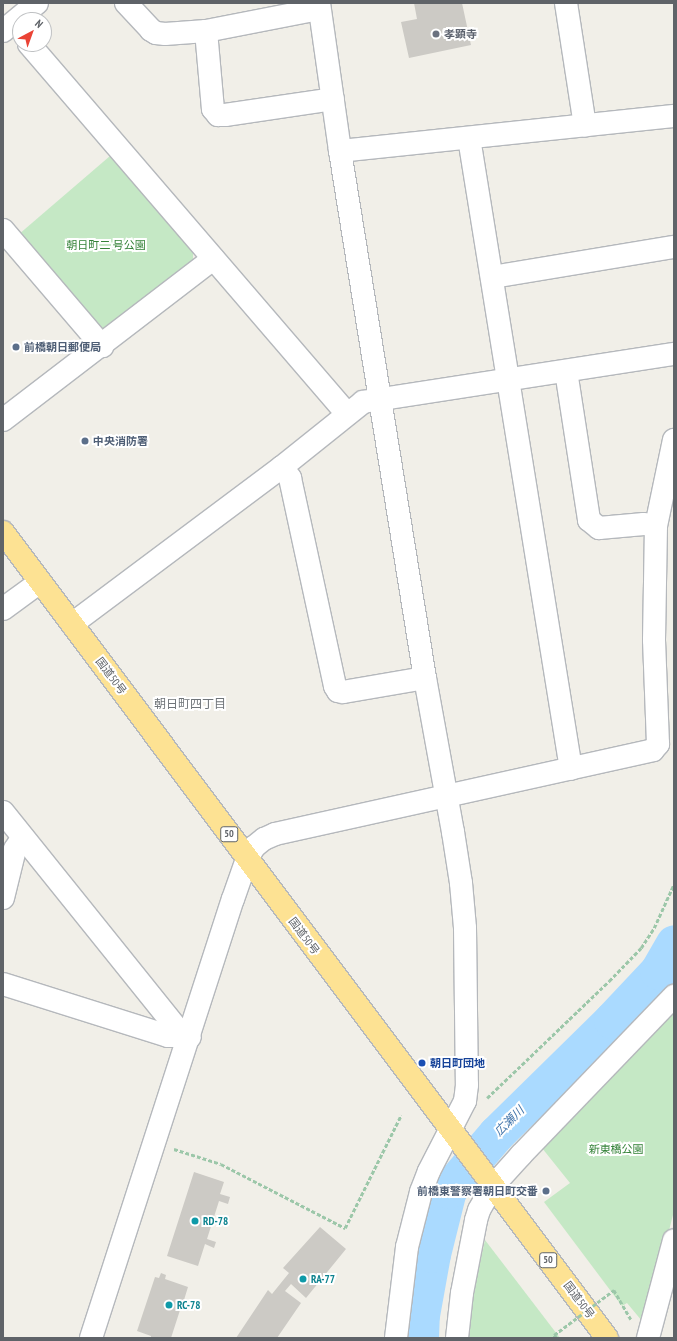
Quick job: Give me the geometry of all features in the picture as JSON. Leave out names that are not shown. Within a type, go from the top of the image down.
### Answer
[{"type":"highway","name":"国道50号","points":[[3,532],[607,1338]]},
{"type":"street","points":[[29,12],[37,3]]},
{"type":"street","points":[[126,3],[156,33],[206,31],[319,6],[340,151],[425,678],[461,883],[465,928],[467,1085],[465,1101],[453,1133],[429,1171],[414,1220],[407,1247],[396,1338]]},
{"type":"street","points":[[566,3],[585,126]]},
{"type":"street","points":[[206,31],[213,109],[218,115],[225,116],[333,99]]},
{"type":"street","points":[[36,52],[347,414]]},
{"type":"street","points":[[340,151],[674,116]]},
{"type":"street","points":[[469,138],[570,769]]},
{"type":"street","points":[[3,230],[102,346]]},
{"type":"street","points":[[492,278],[674,247]]},
{"type":"street","points":[[3,420],[102,346],[213,259]]},
{"type":"street","points":[[72,624],[282,467],[363,402],[674,354]]},
{"type":"street","points":[[566,371],[590,520],[599,528],[644,524],[656,526]]},
{"type":"street","points":[[91,1338],[155,1143],[185,1034],[247,859],[259,843],[275,834],[653,750],[658,744],[654,640],[656,526],[674,440]]},
{"type":"street","points":[[282,467],[290,478],[335,686],[338,691],[343,692],[425,678]]},
{"type":"street","points":[[3,609],[40,582]]},
{"type":"street","points":[[3,812],[185,1034]]},
{"type":"street","points":[[3,898],[15,849],[23,837]]},
{"type":"street","points":[[3,984],[168,1036],[185,1034]]},
{"type":"street","points":[[457,1338],[462,1293],[476,1220],[491,1184],[674,996]]},
{"type":"street","points":[[648,1338],[674,1240]]},
{"type":"path","points":[[483,1101],[609,981],[641,948],[654,928],[674,884]]},
{"type":"path","points":[[155,1143],[221,1164],[345,1228],[401,1115]]},
{"type":"path","points":[[557,1338],[554,1335],[614,1290],[632,1320]]},
{"type":"green space","name":"朝日町二 号公園","points":[[110,156],[193,252],[193,264],[109,331],[96,326],[18,235]]},
{"type":"green space","name":"新東橋公園","points":[[674,1009],[674,1211],[648,1313],[642,1321],[627,1303],[622,1306],[544,1202],[570,1183],[542,1148]]},
{"type":"green space","points":[[485,1240],[560,1338],[468,1338],[475,1285]]},
{"type":"building","name":"孝顕寺","points":[[414,3],[462,3],[471,45],[409,58],[401,22],[417,19]]},
{"type":"building","name":"RD-78","points":[[194,1172],[224,1182],[220,1194],[230,1197],[228,1204],[219,1201],[207,1239],[216,1242],[214,1248],[205,1244],[198,1266],[167,1256]]},
{"type":"building","name":"RA-77","points":[[320,1227],[346,1249],[306,1298],[291,1284],[285,1291],[301,1303],[277,1338],[236,1338],[268,1290],[272,1294],[289,1273],[283,1268]]},
{"type":"building","name":"RC-78","points":[[161,1273],[166,1275],[165,1279],[188,1287],[184,1300],[193,1303],[191,1310],[181,1307],[171,1338],[151,1338],[151,1336],[137,1331],[155,1277],[159,1278]]},
{"type":"waterway","name":"広瀬川","points":[[420,1338],[421,1315],[432,1254],[448,1190],[496,1134],[612,1020],[658,971],[674,943]]},
{"type":"place","name":"孝顕寺","points":[[436,34]]},
{"type":"place","name":"前橋朝日郵便局","points":[[16,347]]},
{"type":"place","name":"中央消防署","points":[[85,441]]},
{"type":"place","name":"朝日町団地","points":[[422,1063]]},
{"type":"place","name":"前橋東警察署朝日町交番","points":[[546,1191]]},
{"type":"place","name":"RD-78","points":[[195,1221]]},
{"type":"place","name":"RA-77","points":[[303,1279]]},
{"type":"place","name":"RC-78","points":[[169,1305]]},
{"type":"district","name":"朝日町四丁目","points":[[190,704]]}]
